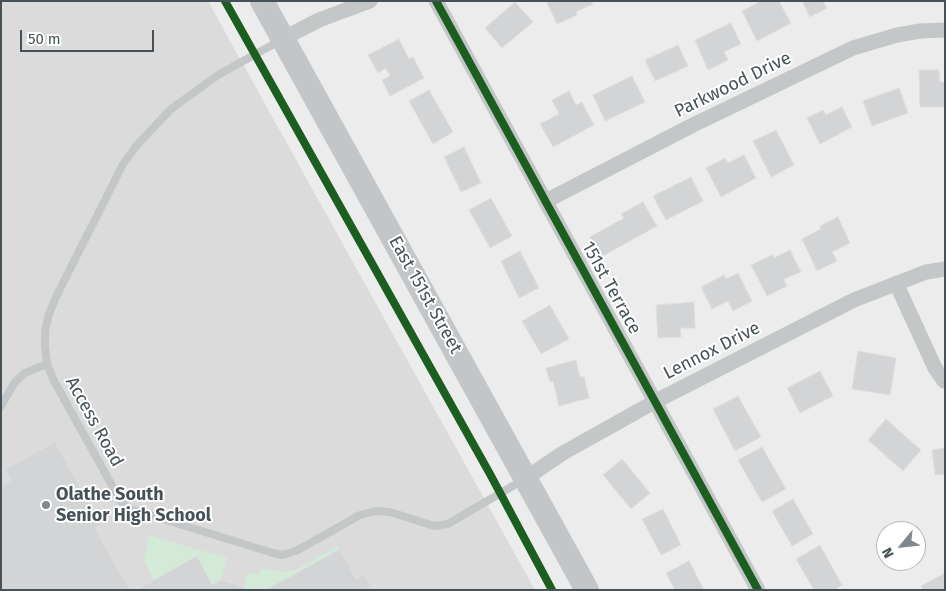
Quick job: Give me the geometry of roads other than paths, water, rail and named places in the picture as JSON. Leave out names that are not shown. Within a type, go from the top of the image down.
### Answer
[{"type":"main road","name":"East 151st Street","points":[[262,1],[587,590]]},
{"type":"street","points":[[282,39],[319,20],[370,1]]},
{"type":"street","name":"151st Terrace","points":[[436,1],[758,590]]},
{"type":"street","name":"Parkwood Drive","points":[[546,201],[693,125],[853,48],[897,35],[920,31],[945,30]]},
{"type":"street","name":"Lennox Drive","points":[[526,478],[563,452],[656,401],[854,300],[926,272],[945,270]]},
{"type":"street","points":[[896,283],[944,382]]},
{"type":"lane","name":"Access Road","points":[[282,39],[192,92],[170,109],[137,145],[123,164],[55,299],[45,331],[47,364],[120,500],[127,508],[282,555],[296,551],[360,515],[375,511],[390,512],[434,526],[448,524],[526,478]]},
{"type":"lane","name":"Access Road","points":[[1,406],[15,382],[25,373],[47,364]]},
{"type":"place","name":"Olathe South Senior High School","points":[[46,505]]}]
